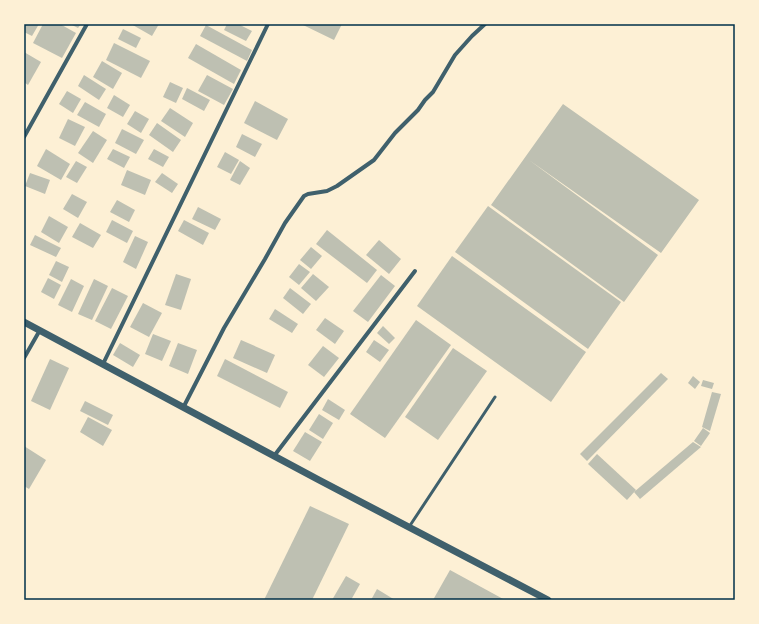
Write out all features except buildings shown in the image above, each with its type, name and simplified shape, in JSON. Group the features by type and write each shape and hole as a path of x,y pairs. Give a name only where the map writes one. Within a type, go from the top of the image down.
{"street":[{"path":"24,137 87,24"},
{"path":"104,364 268,24"},
{"path":"184,408 224,328 285,223 304,196 327,191 374,160 395,133 418,110 433,92 456,55 472,36 485,24"},
{"path":"274,456 415,271"},
{"path":"24,322 274,456 548,600"},
{"path":"24,358 40,330"}],"lane":[{"path":"409,527 495,396"}]}
